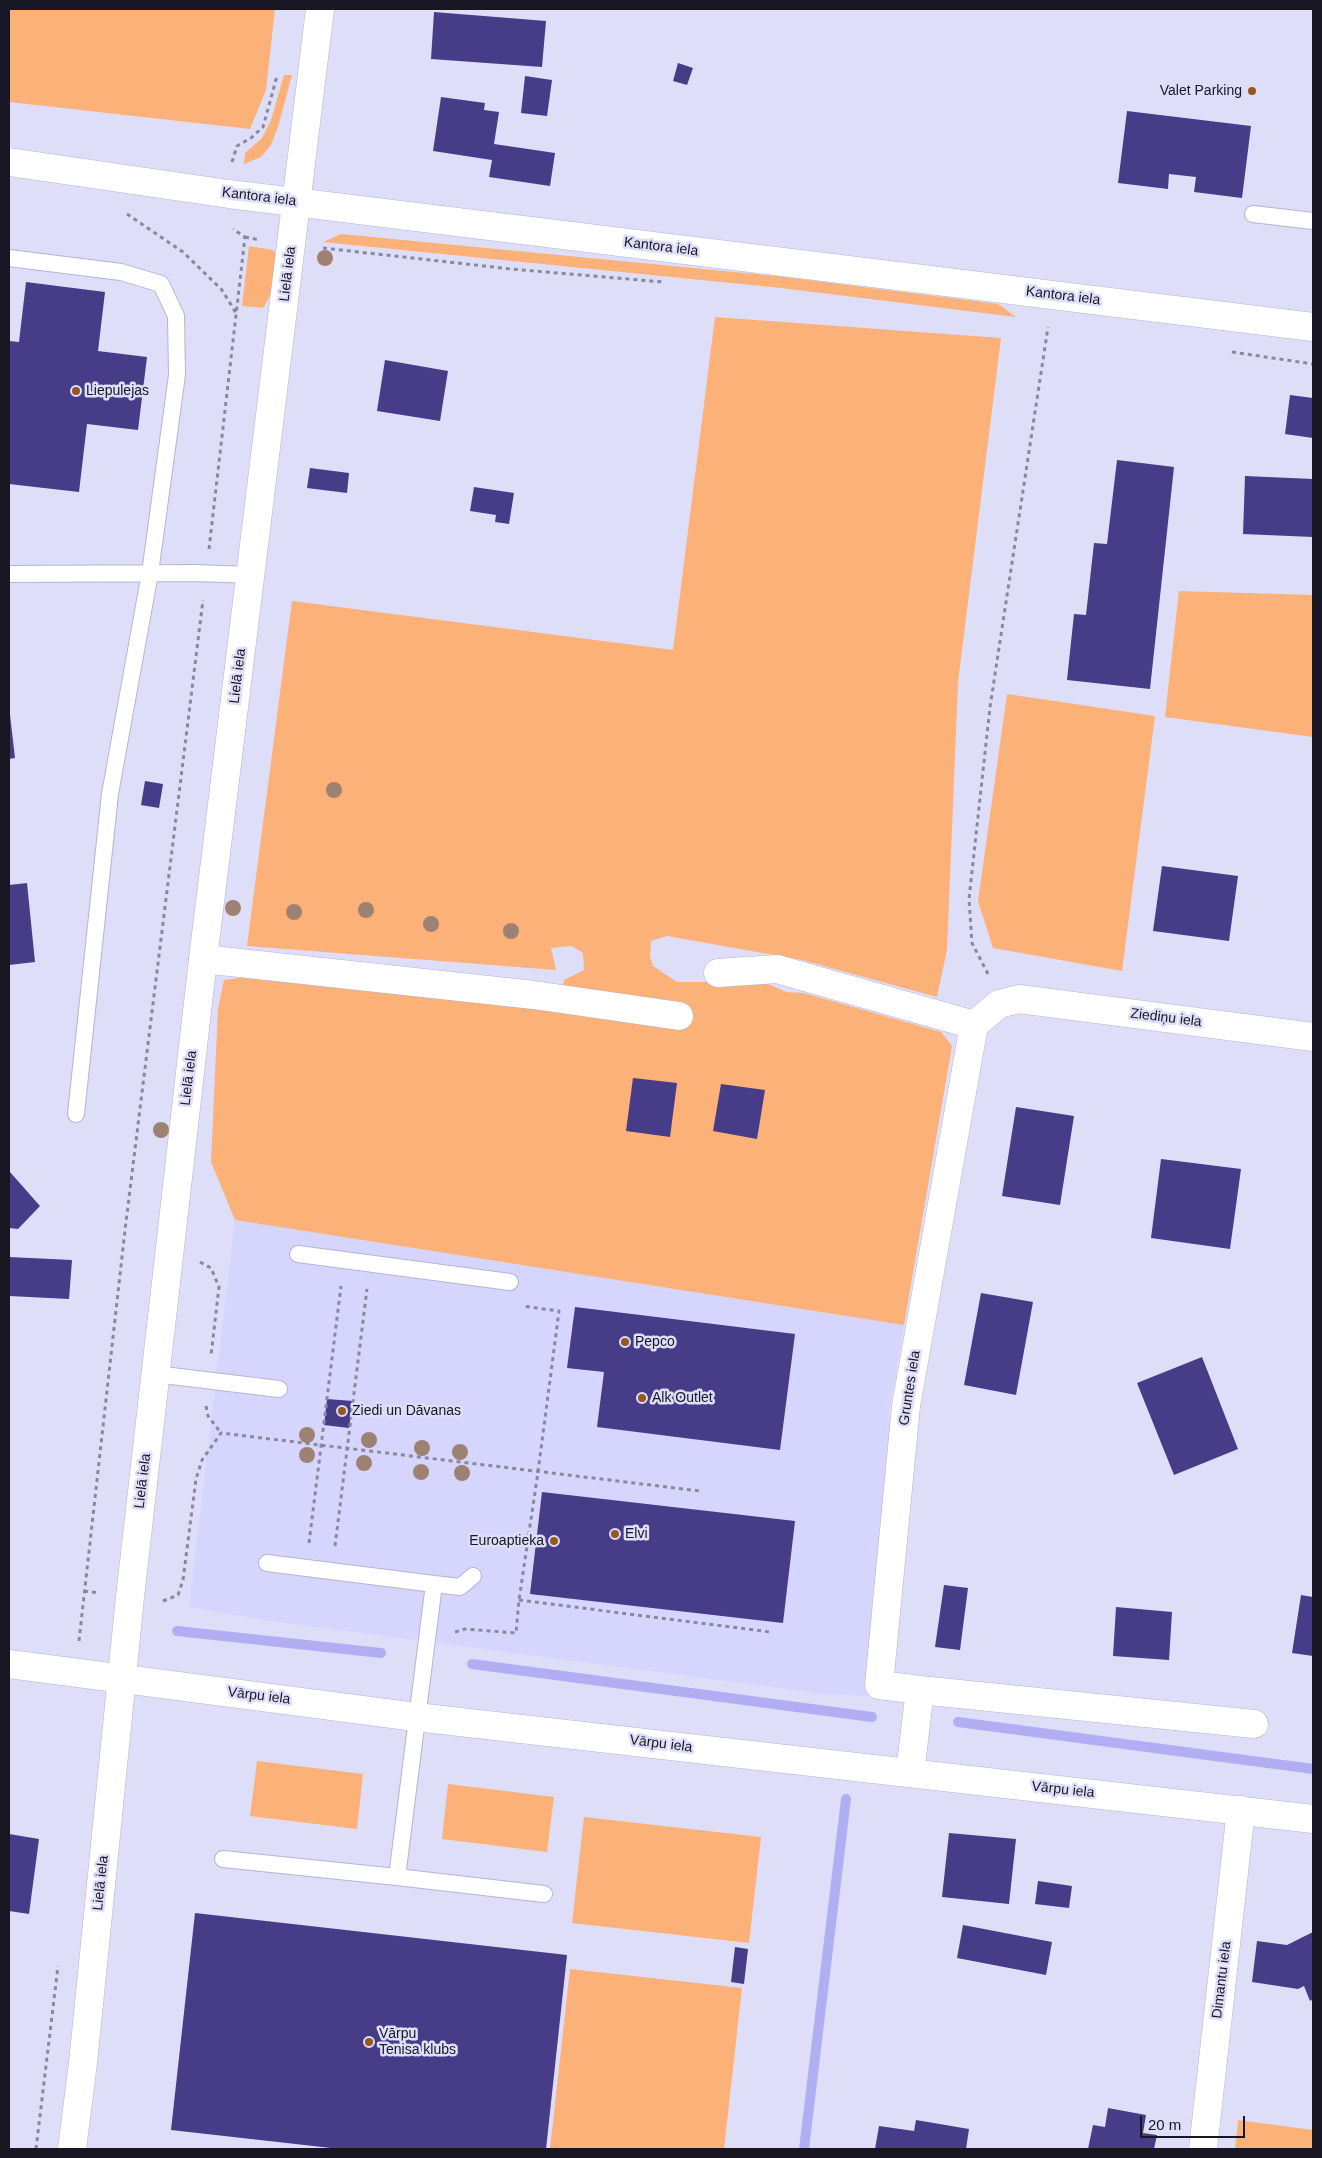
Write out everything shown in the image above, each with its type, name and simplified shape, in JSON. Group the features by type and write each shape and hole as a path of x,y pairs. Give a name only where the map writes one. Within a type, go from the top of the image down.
{"street":[{"name":"Lielā iela","path":"72,2149 83,2063 121,1678 203,959 320,9"},
{"name":"Kantora iela","path":"9,162 229,194 1313,328"},
{"path":"203,959 534,996 679,1016"},
{"path":"718,973 777,969 974,1025 1009,1002"},
{"name":"Ziediņu iela","path":"1009,1002 1313,1037"},
{"name":"Gruntes iela","path":"920,1690 880,1685 906,1406 974,1025"},
{"name":"Vārpu iela","path":"9,1664 416,1717 1313,1819"},
{"path":"910,1773 920,1690 1254,1724"},
{"name":"Dimantu iela","path":"1204,2149 1241,1810"}],"lane":[{"path":"1253,214 1313,221"},
{"path":"9,258 121,272 161,284 176,316 177,375 150,573 110,794 76,1114"},
{"path":"9,574 150,573 251,575"},
{"path":"298,1254 510,1282"},
{"path":"155,1374 279,1389"},
{"path":"267,1563 460,1587 473,1576"},
{"path":"397,1877 434,1584"},
{"path":"223,1859 544,1894"}],"path":[{"path":"278,75 263,126 251,138 237,146 233,160 226,226 245,237 292,245 511,269 667,282"},
{"path":"127,214 184,252 222,290 236,314"},
{"path":"76,1673 125,1230 206,574 245,237"},
{"path":"1009,1002 987,972 972,943 969,899 990,707 1048,325 1039,324"},
{"path":"1225,351 1313,364"},
{"path":"169,1253 201,1262 211,1268 217,1282 206,1406 208,1416 221,1433 700,1491"},
{"path":"306,1567 344,1260"},
{"path":"332,1571 370,1264"},
{"path":"452,1633 465,1628 516,1633 559,1311 516,1305"},
{"path":"84,1591 164,1601 178,1595 183,1580 196,1479 202,1460 221,1433"},
{"path":"519,1600 770,1632"},
{"path":"36,2149 58,1964"}],"shaded area":[{"path":"9,9 275,9 266,90 250,129 9,102"},
{"path":"284,75 292,75 278,127 271,145 261,157 244,164 245,153 262,138 271,120"},
{"path":"341,234 776,276 998,304 1016,317 781,288 323,242"},
{"path":"249,246 273,250 276,255 270,296 263,308 242,306"},
{"path":"715,317 1001,338 958,682 947,950 937,997 802,960 667,936 651,941 650,956 653,966 677,982 764,982 786,992 804,993 941,1032 952,1046 904,1325 235,1220 211,1162 218,1008 224,980 262,975 558,1002 564,980 584,970 583,953 572,946 551,948 556,970 247,946 292,601 673,650"},
{"path":"1179,591 1313,595 1313,737 1165,717"},
{"path":"1007,694 1155,716 1122,971 993,948 978,901"},
{"path":"235,1220 904,1325 888,1419 918,1424 895,1667 895,1688 867,1696 825,1694 263,1620 189,1607"},
{"path":"257,1761 363,1774 357,1829 250,1816"},
{"path":"448,1784 554,1797 547,1852 442,1839"},
{"path":"584,1817 761,1837 749,1943 572,1923"},
{"path":"570,1969 742,1988 724,2149 550,2149"},
{"path":"1238,2120 1313,2130 1313,2149 1235,2149"}],"building":[{"path":"434,12 546,21 542,67 431,59"},
{"path":"678,63 693,68 687,85 673,81"},
{"path":"525,76 552,80 547,116 521,113"},
{"path":"441,97 485,103 484,110 499,112 494,144 555,153 550,186 489,177 492,160 433,151"},
{"path":"1127,111 1251,126 1242,198 1194,192 1196,177 1169,174 1168,189 1118,183"},
{"name":"Liepulejas","path":"26,282 105,292 98,351 147,357 138,430 87,424 79,492 9,484 9,341 19,342"},
{"path":"385,360 448,371 440,421 377,411"},
{"path":"1290,395 1313,398 1313,438 1285,434"},
{"path":"1117,460 1174,467 1150,689 1067,680 1074,614 1086,615 1094,543 1107,544"},
{"path":"310,468 349,473 347,493 307,488"},
{"path":"1245,476 1313,479 1313,537 1243,534"},
{"path":"474,487 514,493 509,524 495,522 496,515 470,511"},
{"path":"9,706 15,758 9,759"},
{"path":"145,781 163,784 159,808 141,805"},
{"path":"1162,866 1238,876 1229,941 1153,931"},
{"path":"27,883 35,962 9,965 9,885"},
{"path":"633,1078 677,1083 670,1137 626,1131"},
{"path":"721,1084 765,1090 757,1139 713,1131"},
{"path":"1016,1107 1074,1116 1060,1205 1002,1196"},
{"path":"1161,1159 1241,1169 1230,1249 1151,1238"},
{"path":"10,1172 40,1206 18,1229 9,1228"},
{"path":"9,1257 72,1260 69,1299 9,1296"},
{"path":"981,1293 1033,1302 1016,1395 964,1385"},
{"path":"575,1307 795,1334 780,1450 597,1427 604,1372 567,1368"},
{"path":"1202,1357 1238,1449 1174,1475 1137,1383"},
{"path":"327,1399 353,1401 349,1428 324,1425"},
{"path":"542,1492 795,1521 783,1623 530,1594"},
{"path":"944,1585 968,1588 960,1650 935,1647"},
{"path":"1301,1595 1313,1597 1313,1656 1292,1653"},
{"path":"1116,1607 1172,1612 1169,1660 1113,1656"},
{"path":"949,1833 1016,1839 1009,1904 942,1897"},
{"path":"9,1834 39,1839 29,1914 9,1911"},
{"path":"1038,1881 1072,1886 1069,1908 1035,1904"},
{"name":"Vārpu Tenisa klubs","path":"195,1913 567,1955 546,2149 340,2149 171,2130"},
{"path":"963,1925 1052,1942 1046,1975 957,1958"},
{"path":"1313,1932 1313,1999 1310,2001 1304,1986 1298,1989 1252,1982 1257,1941 1287,1945"},
{"path":"735,1947 748,1949 744,1984 731,1982"},
{"path":"1108,2108 1146,2115 1143,2133 1157,2135 1154,2149 1088,2149 1093,2125 1105,2127"},
{"path":"916,2120 969,2129 966,2149 875,2149 879,2126 914,2131"}],"waterway":[{"path":"177,1631 381,1653"},
{"path":"472,1664 872,1717"},
{"path":"958,1722 1313,1769"},
{"path":"804,2149 846,1799"}],"place":[{"name":"Valet Parking","path":"1252,91"},
{"name":"Liepulejas","path":"76,391"},
{"name":"Pepco","path":"625,1342"},
{"name":"Alk Outlet","path":"642,1398"},
{"name":"Ziedi un Dāvanas","path":"342,1411"},
{"name":"Elvi","path":"615,1534"},
{"name":"Euroaptieka","path":"554,1541"},
{"name":"Vārpu Tenisa klubs","path":"369,2042"}]}
